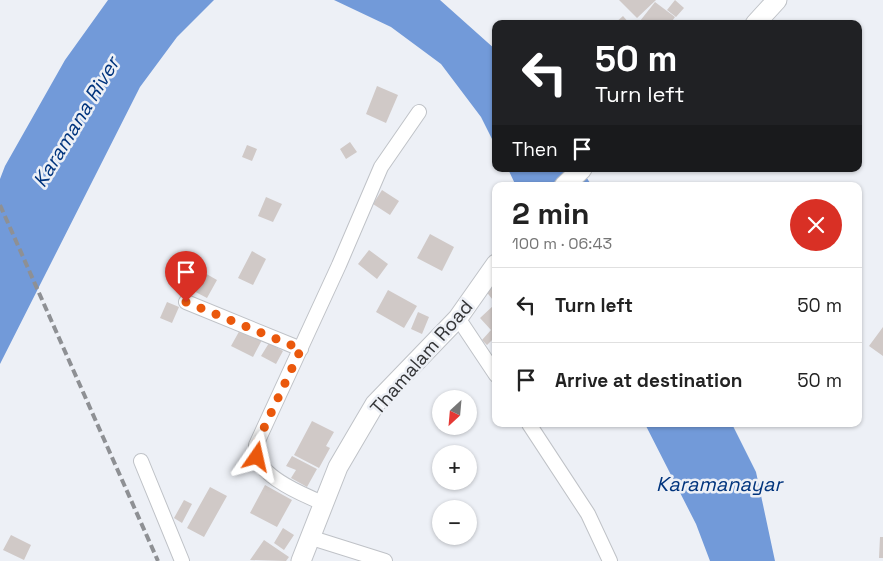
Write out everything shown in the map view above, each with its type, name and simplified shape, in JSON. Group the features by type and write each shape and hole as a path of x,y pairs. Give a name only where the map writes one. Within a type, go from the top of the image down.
{"street":[{"path":"760,20 777,0"},
{"path":"325,504 299,494 267,472 257,457 256,445 301,349 381,167 419,112"},
{"path":"568,182 579,172"},
{"name":"Thamalam Road","path":"301,561 312,538 338,467 375,404 458,318 492,270"},
{"path":"186,302 301,349"},
{"path":"458,318 492,369"},
{"path":"530,427 588,514 610,561"},
{"path":"141,462 182,561"},
{"path":"312,538 385,561"}],"water":[{"name":"Karamana River","path":"108,0 214,0 177,37 140,87 0,364 0,179 5,166 65,60"},
{"path":"334,0 440,0 492,46 492,139 481,117 441,64 391,27"},
{"path":"509,172 583,172 589,182 514,182"},
{"name":"Karamanayar","path":"647,427 734,427 756,472 775,561 710,561 696,524"}],"building":[{"path":"619,0 656,0 637,18"},
{"path":"675,0 684,8 676,17 667,10"},
{"path":"655,2 675,17 673,20 641,20"},
{"path":"623,16 626,20 618,20"},
{"path":"377,86 398,95 386,123 366,114"},
{"path":"350,142 357,152 346,159 340,149"},
{"path":"247,145 257,149 252,161 242,157"},
{"path":"382,190 399,201 390,215 373,204"},
{"path":"266,197 282,204 273,222 258,216"},
{"path":"430,234 454,247 442,271 417,258"},
{"path":"369,250 388,264 377,279 358,264"},
{"path":"252,251 266,259 253,285 238,278"},
{"path":"196,268 217,280 207,298 186,287"},
{"path":"492,284 492,299 485,290"},
{"path":"388,290 417,306 404,328 376,312"},
{"path":"167,302 179,307 172,323 160,318"},
{"path":"492,307 492,340 487,345 482,340 491,330 480,318"},
{"path":"418,312 429,317 422,334 411,329"},
{"path":"883,327 883,356 869,346"},
{"path":"241,328 262,340 253,357 231,346"},
{"path":"269,343 283,351 276,364 261,356"},
{"path":"312,421 334,432 326,446 330,448 319,468 294,455"},
{"path":"292,456 317,469 307,487 291,478 296,470 286,466"},
{"path":"265,485 292,500 277,527 250,513"},
{"path":"210,487 227,496 204,537 187,528"},
{"path":"184,500 192,504 182,523 174,518"},
{"path":"283,528 294,535 284,550 274,543"},
{"path":"11,535 31,545 24,560 3,550"},
{"path":"880,537 883,537 883,558 879,558"},
{"path":"264,540 289,557 286,561 250,560"}],"railway":[{"path":"0,205 158,561"}],"route":[{"path":"186,302 301,349 256,445 257,457"}]}
